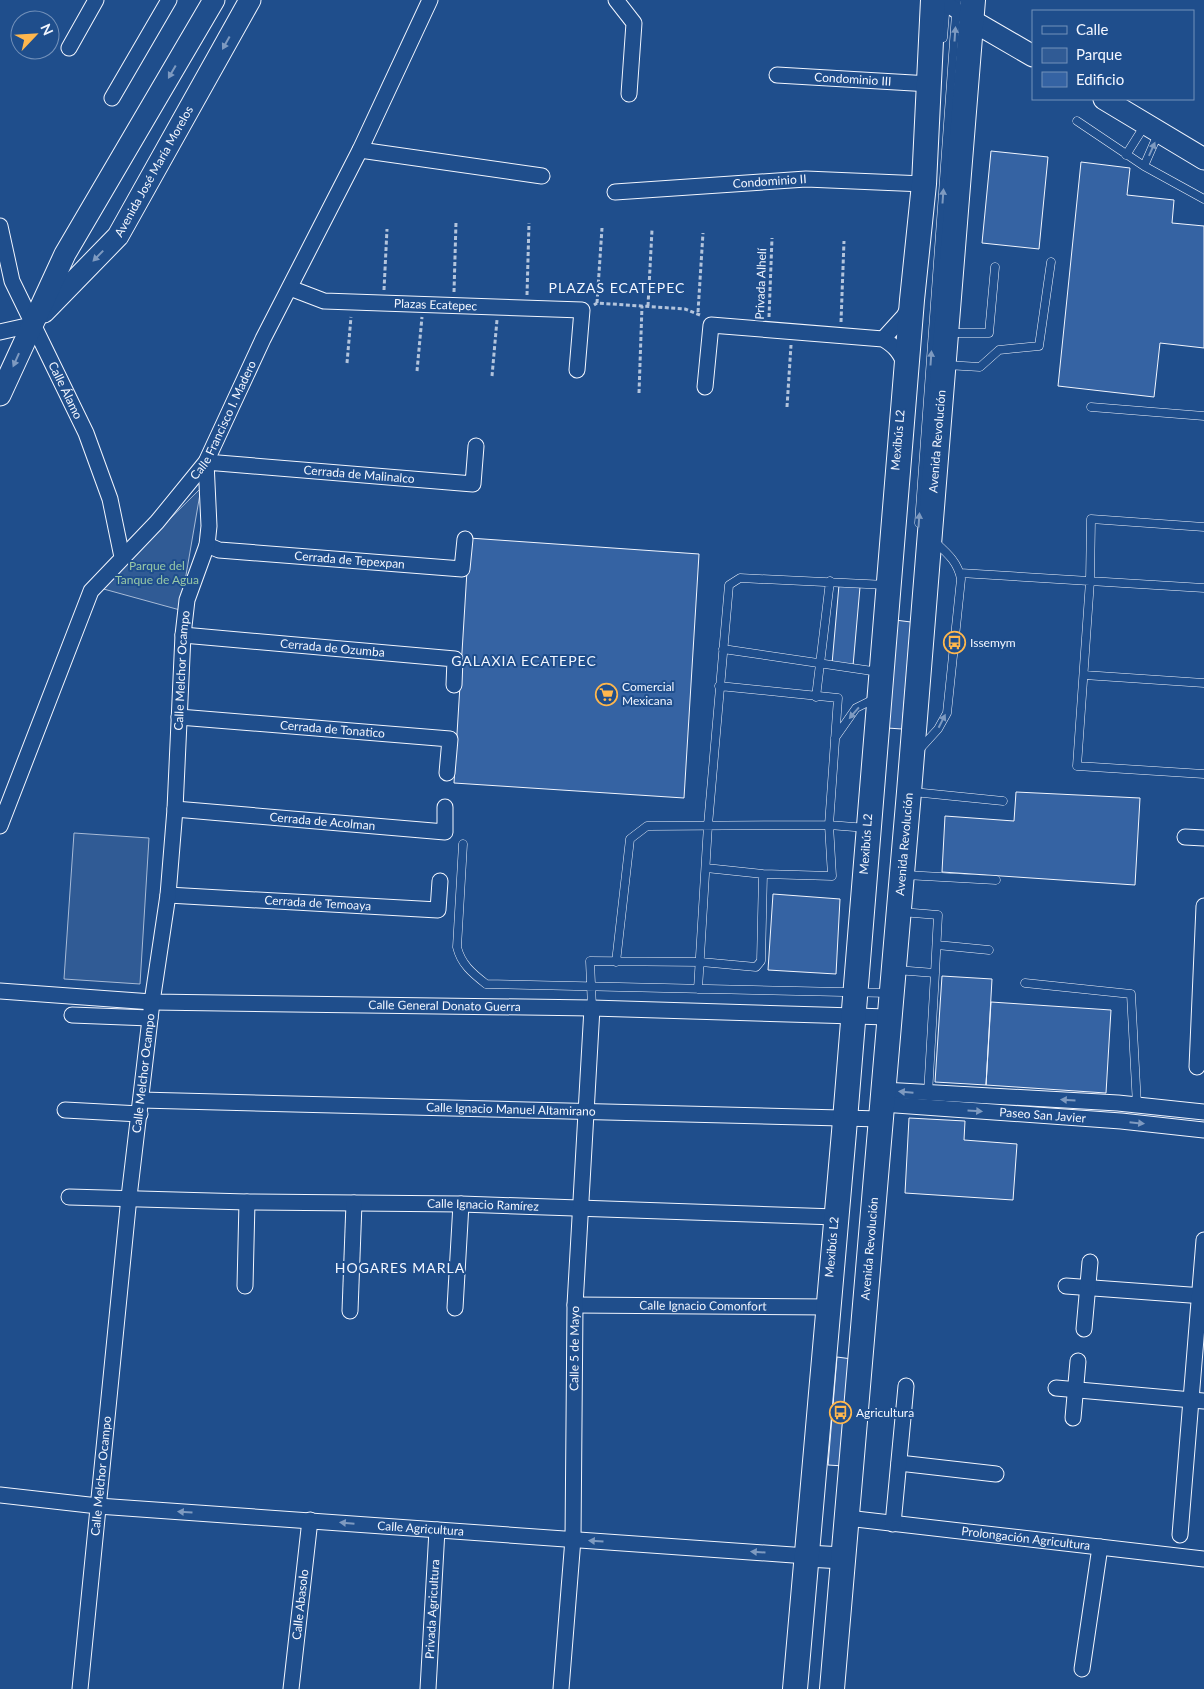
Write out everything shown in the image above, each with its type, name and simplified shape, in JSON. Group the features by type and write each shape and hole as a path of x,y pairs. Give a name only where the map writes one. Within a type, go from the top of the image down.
{"main road":[{"name":"Avenida José María Morelos","path":"0,395 31,324 65,254 214,0"},
{"name":"Avenida José María Morelos","path":"31,324 118,236 250,0"},
{"path":"953,4 1032,55"},
{"name":"Avenida Revolución","path":"795,1689 811,1556 836,1217 868,1108 862,1004 869,828 906,372 917,295 930,84 953,4"},
{"name":"Avenida Revolución","path":"832,1689 840,1558 846,1518 868,1108 898,911 912,758 924,533 948,333 953,4"},
{"path":"1106,100 1204,159"},
{"name":"Calle Agricultura","path":"811,1556 840,1558"}],"street":[{"path":"69,48 96,0"},
{"path":"112,98 168,0"},
{"name":"Calle Francisco I. Madero","path":"0,826 91,592 122,556 157,522 206,462 290,288 360,150 430,0"},
{"path":"616,0 634,23 629,94"},
{"name":"Condominio III","path":"777,75 930,84"},
{"path":"360,150 542,176"},
{"name":"Condominio II","path":"615,192 806,179 924,184"},
{"name":"Calle Álamo","path":"0,226 12,281 31,324 53,362 86,433 110,500 122,556"},
{"name":"Plazas Ecatepec","path":"290,288 324,301 582,310"},
{"path":"883,339 904,316 917,295"},
{"path":"577,370 582,310"},
{"path":"0,332 31,324"},
{"path":"706,387 710,325 883,339 895,347 902,356 906,372"},
{"name":"Cerrada de Malinalco","path":"206,462 473,484 476,446"},
{"name":"Calle Melchor Ocampo","path":"80,1689 129,1197 152,1002 168,895 175,809 183,635 187,600 207,546 209,526 206,462"},
{"name":"Cerrada de Tepexpan","path":"207,546 219,550 462,569 465,539"},
{"name":"Cerrada de Ozumba","path":"183,635 456,658 454,685"},
{"name":"Cerrada de Tonatico","path":"179,716 450,738 447,773"},
{"name":"Cerrada de Acolman","path":"175,809 444,832 445,807"},
{"path":"1185,838 1204,838"},
{"name":"Cerrada de Temoaya","path":"168,895 438,910 440,882"},
{"path":"1197,1067 1203,978 1204,906"},
{"name":"Calle General Donato Guerra","path":"0,991 152,1002 592,1008 862,1004 884,1001"},
{"name":"Calle 5 de Mayo","path":"561,1689 573,1539 575,1305 579,1208 588,1112 592,1008"},
{"path":"72,1015 150,1018"},
{"name":"Paseo San Javier","path":"868,1108 928,1094 1096,1101 1204,1112"},
{"path":"1096,1101 1096,1120"},
{"name":"Calle Ignacio Manuel Altamirano","path":"66,1110 140,1107 588,1112 868,1108"},
{"name":"Paseo San Javier","path":"868,1108 1096,1120 1204,1130"},
{"name":"Calle Ignacio Ramírez","path":"69,1197 129,1197 247,1202 461,1204 836,1217"},
{"path":"245,1286 247,1202"},
{"path":"350,1311 354,1203"},
{"path":"455,1308 461,1204"},
{"path":"1180,1535 1197,1401 1204,1240"},
{"path":"1084,1329 1090,1262"},
{"path":"1066,1286 1088,1286 1202,1296"},
{"name":"Calle Ignacio Comonfort","path":"575,1305 829,1307"},
{"path":"1073,1418 1078,1361"},
{"path":"893,1524 906,1386"},
{"path":"1056,1388 1076,1388 1197,1401"},
{"path":"899,1463 996,1474"},
{"name":"Calle Agricultura","path":"0,1495 98,1506 811,1556"},
{"name":"Prolongación Agricultura","path":"846,1518 1204,1559"},
{"name":"Calle Abasolo","path":"291,1689 310,1520"},
{"name":"Privada Agricultura","path":"428,1689 437,1530"},
{"path":"1082,1669 1100,1547"}],"lane":[{"path":"942,43 953,4"},
{"path":"912,758 938,729 947,713 961,579 952,558 924,533 953,4"},
{"path":"917,295 937,112"},
{"path":"1077,121 1126,155 1204,199"},
{"path":"1126,155 1152,128"},
{"path":"1144,166 1152,128"},
{"path":"945,365 980,367 998,350 1039,346 1051,262"},
{"path":"948,333 989,333 995,266"},
{"path":"1091,407 1204,416"},
{"path":"1204,527 1091,519 1090,581 1077,766 1204,774"},
{"path":"960,573 1204,588"},
{"path":"698,989 708,825 729,585 740,578 889,585"},
{"path":"816,697 830,581"},
{"path":"722,650 882,672"},
{"path":"1084,675 1204,683"},
{"path":"706,868 763,874 832,876 829,826 838,698 719,686"},
{"path":"835,738 856,708 880,696"},
{"path":"909,794 1003,801"},
{"path":"616,962 630,839 647,826 829,826 869,828"},
{"path":"463,844 457,946 460,959 471,973 486,984 698,989 862,1004 884,1001 935,973"},
{"path":"592,1008 590,960 616,962 701,962 756,966 761,962 763,874"},
{"path":"901,875 996,880"},
{"path":"898,911 938,915 928,1094"},
{"path":"937,945 989,950"},
{"path":"1024,983 1132,994 1137,1105"},
{"path":"825,1689 840,1558 868,1108"},
{"path":"804,1689 811,1556 830,1390"}],"path":[{"path":"454,306 456,222"},
{"path":"526,308 529,223"},
{"path":"597,303 602,228"},
{"path":"384,303 387,229"},
{"path":"648,306 652,230"},
{"path":"698,312 703,233"},
{"name":"Privada Alhelí","path":"769,330 772,238"},
{"path":"840,335 844,241"},
{"path":"347,363 353,302"},
{"path":"582,310 597,303 685,309 698,312 710,325"},
{"path":"416,371 424,304"},
{"path":"639,392 642,306"},
{"path":"492,376 498,307"},
{"path":"787,407 792,332"}],"green space":[{"name":"Parque del Tanque de Agua","path":"201,488 180,610 100,588"},
{"path":"74,833 149,838 140,984 64,979"}],"building":[{"path":"991,151 1048,157 1039,249 982,243"},
{"path":"1081,162 1130,168 1127,195 1174,200 1172,223 1204,226 1204,348 1160,343 1154,397 1058,386"},
{"path":"469,538 699,554 684,798 454,783"},
{"path":"839,585 860,587 853,666 832,664"},
{"path":"895,620 911,622 902,729 887,728"},
{"path":"1016,792 1140,798 1135,885 942,872 945,816 1014,821"},
{"path":"773,894 840,899 836,974 768,970"},
{"path":"942,976 992,979 986,1085 935,1082"},
{"path":"991,1002 1111,1010 1106,1093 986,1085"},
{"path":"909,1118 965,1121 964,1140 1017,1144 1013,1200 905,1193"},
{"path":"837,1357 852,1359 844,1466 828,1465"}],"place":[{"name":"Issemym","path":"954,643"},
{"name":"Comercial Mexicana","path":"606,694"},
{"name":"Agricultura","path":"840,1413"}],"district":[{"name":"PLAZAS ECATEPEC","path":"617,288"},
{"name":"GALAXIA ECATEPEC","path":"524,661"},
{"name":"HOGARES MARLA","path":"400,1268"}]}
